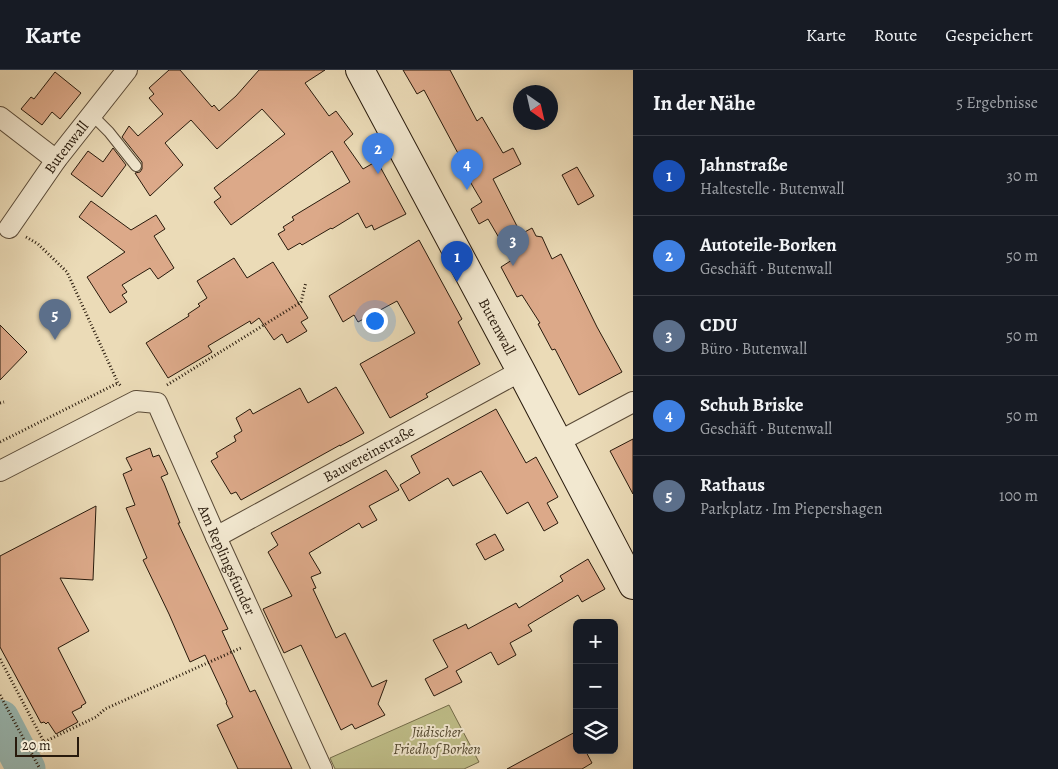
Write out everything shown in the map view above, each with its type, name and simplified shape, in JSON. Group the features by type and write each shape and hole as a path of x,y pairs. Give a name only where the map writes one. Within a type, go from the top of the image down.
{"main road":[{"name":"Butenwall","path":"360,70 633,585"}],"street":[{"name":"Butenwall","path":"9,228 56,160 127,70"},
{"path":"0,116 56,160"},
{"name":"Bauvereinstraße","path":"216,537 521,371"},
{"path":"0,472 136,401 157,403"},
{"path":"558,442 633,402"},
{"name":"Am Replingsfunder","path":"157,403 322,769"}],"lane":[{"path":"92,115 109,132 136,166"}],"path":[{"path":"9,228 38,244 67,272 118,383 136,401"},
{"path":"157,403 165,386 301,302 306,282"},
{"path":"0,440 118,383"},
{"path":"0,659 44,742 96,717 106,709 262,639"},
{"path":"0,695 40,769"}],"green space":[{"name":"Jüdischer Friedhof Borken","path":"449,705 479,762 464,769 335,769 330,758"}],"building":[{"path":"169,70 180,70 212,107 214,105 219,111 236,96 259,70 325,70 305,83 329,116 336,111 353,134 344,142 363,169 377,161 406,214 374,230 372,225 366,228 358,213 302,245 300,243 288,250 278,234 285,230 283,227 294,220 292,217 350,182 332,151 231,225 214,202 221,197 214,188 285,134 262,109 217,149 191,120 165,143 183,165 150,196 135,173 140,172 142,169 142,162 122,137 129,126 138,136 163,114 149,98 154,94 149,88"},
{"path":"403,70 450,70 477,121 482,117 503,153 513,148 521,164 493,179 521,234 532,228 536,236 542,237 552,259 561,254 597,327 622,372 579,395 555,349 552,350 538,324 540,323 522,295 517,297 501,267 512,260 488,219 479,224 471,209 482,202 465,173 468,172 424,90 417,94"},
{"path":"55,72 81,93 60,119 52,112 42,125 21,109 31,97 34,99"},
{"path":"113,148 126,165 102,197 71,174 88,151 103,162"},
{"path":"577,167 594,196 578,205 562,175"},
{"path":"91,201 131,230 156,215 165,229 154,236 174,268 158,279 150,268 122,285 127,292 122,295 127,302 110,313 87,277 125,252 79,217"},
{"path":"419,240 462,319 458,322 480,364 426,394 428,397 390,418 360,364 415,333 397,301 358,322 354,315 343,322 329,296"},
{"path":"234,258 247,278 273,262 308,318 301,322 307,331 287,343 282,334 274,340 259,318 251,324 250,321 208,346 212,352 168,378 146,343 189,316 188,314 200,306 198,304 207,298 197,281"},
{"path":"0,325 27,352 0,380"},
{"path":"336,387 364,433 241,500 236,492 231,494 211,461 218,457 216,453 236,441 234,436 242,431 236,418 250,409 253,414 300,388 308,403"},
{"path":"496,409 526,463 536,457 558,497 547,503 558,523 544,531 528,502 507,514 481,471 453,486 448,478 409,501 400,485 420,473 411,456"},
{"path":"633,439 633,494 610,451"},
{"path":"150,448 153,457 159,455 168,474 161,477 180,523 178,523 228,629 222,631 250,692 255,690 292,769 238,769 217,725 233,717 227,702 205,655 190,662 143,560 147,558 126,508 135,505 123,474 132,470 126,458"},
{"path":"386,470 399,490 369,506 377,520 362,528 359,523 309,553 321,573 311,577 316,588 313,589 336,638 345,633 372,687 387,680 378,704 385,715 355,729 352,724 341,730 301,645 284,653 263,609 292,596 268,552 278,545 271,533"},
{"path":"96,506 93,580 60,578 89,631 58,648 86,703 72,712 78,722 56,734 48,722 46,724 44,722 41,723 0,647 0,556"},
{"path":"495,534 504,550 485,560 476,544"},
{"path":"588,559 605,589 582,602 578,595 528,625 532,631 510,643 516,655 498,665 491,652 456,671 462,682 434,696 425,679 448,667 433,640 466,624 468,629 516,603 519,608 563,581 560,576"},
{"path":"573,733 573,754 587,754 592,763 582,769 507,769"}],"waterway":[{"path":"0,719 26,769"}],"place":[{"name":"Autoteile-Borken","path":"378,174"},
{"name":"Schuh Briske","path":"467,190"},
{"name":"CDU","path":"513,266"},
{"name":"Jahnstraße","path":"457,282"},
{"name":"Rathaus","path":"55,340"}]}
